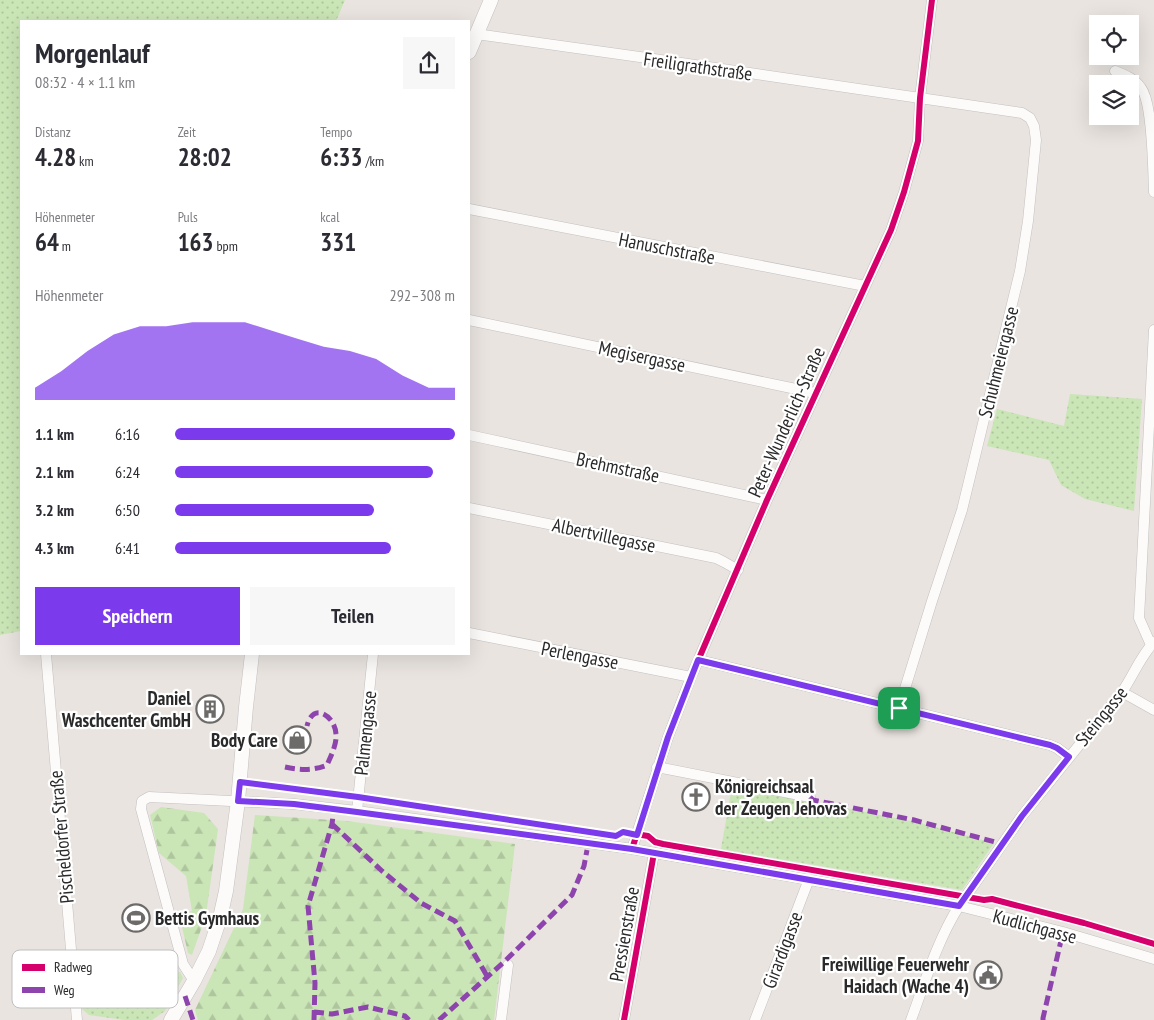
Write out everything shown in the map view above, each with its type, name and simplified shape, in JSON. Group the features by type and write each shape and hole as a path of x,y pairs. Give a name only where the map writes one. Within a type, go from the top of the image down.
{"main road":[{"path":"470,49 491,0"},
{"path":"172,1020 209,951 220,918 226,891 238,801 252,655"}],"street":[{"name":"Peter-Wunderlich-Straße","path":"632,849 657,767 698,660 767,500 891,230 918,141 920,98 932,0"},
{"name":"Freiligrathstraße","path":"476,34 920,98"},
{"path":"1115,71 1127,75 1142,88 1149,109 1154,192"},
{"name":"Schuhmeiergasse","path":"899,708 962,510 1004,338 1020,271 1028,221 1036,140 1034,126 1030,118 1022,113 920,98"},
{"name":"Hanuschstraße","path":"470,209 865,286"},
{"name":"Megisergasse","path":"470,320 816,393"},
{"path":"1153,644 1139,618 1154,330"},
{"name":"Brehmstraße","path":"470,434 767,500"},
{"name":"Albertvillegasse","path":"470,508 716,558 738,570"},
{"name":"Perlengasse","path":"470,633 691,677"},
{"name":"Steingasse","path":"910,1020 951,919 959,906 1022,816 1122,692 1153,644"},
{"name":"Pischeldorfer Straße","path":"46,655 71,950"},
{"name":"Palmengasse","path":"357,812 373,655"},
{"path":"698,660 1050,745 1069,757"},
{"path":"1122,692 1154,710"},
{"path":"657,767 810,796"},
{"name":"Kudlichgasse","path":"194,981 183,964 141,809 142,801 149,797 294,804 632,849 959,906 1063,932 1154,960"},
{"name":"Pressienstraße","path":"624,1020 654,853"},
{"name":"Girardigasse","path":"755,1020 809,879"},
{"path":"501,1020 508,965"}],"green space":[{"path":"0,0 345,0 336,20 20,20 20,631 0,635"},
{"path":"1070,394 1142,399 1134,511 1085,499 1061,485 1049,460 987,446 997,409 1064,426"},
{"path":"732,786 916,822 994,843 962,890 721,849"},
{"path":"161,807 204,813 218,829 206,915 192,955 188,953 179,914 192,911 186,876 159,853 150,815"},
{"path":"255,815 347,821 515,844 494,1020 198,1020 195,1010 243,909"},
{"path":"178,972 180,972 183,978 178,987"},
{"path":"167,1008 152,1020 125,1020 89,1015 82,1009"}],"marked path":[{"path":"285,767 306,769 327,765 336,742 335,727 328,717 319,713 314,714 310,718 307,726"},
{"path":"810,797 813,800 914,820 1002,845"},
{"path":"314,1020 315,983 308,906 333,816"},
{"path":"332,824 382,871 421,903 455,921 487,976"},
{"path":"439,1020 504,962 572,895 584,866 587,850"},
{"path":"1043,1020 1063,932"},
{"path":"185,996 193,1020"},
{"path":"314,1012 332,1014 368,1007 405,1016 409,1020"}],"cycle path":[{"path":"624,1020 654,853 632,849 668,737 691,677 767,500 891,230 918,141 920,98 932,0"},
{"path":"240,782 359,797 616,836 623,832 648,836 655,842 663,844 984,900 992,899 1154,944"}],"place":[{"name":"Daniel Waschcenter GmbH","path":"210,709"},
{"name":"Body Care","path":"297,740"},
{"name":"Königreichsaal der Zeugen Jehovas","path":"696,797"},
{"name":"Bettis Gymhaus","path":"136,918"},
{"name":"Freiwillige Feuerwehr Haidach (Wache 4)","path":"988,975"}],"route":[{"path":"698,660 899,708 1050,745 1069,757 1022,816 959,906 632,849 294,804 238,801 240,782 358,797 616,836 623,832 637,835 657,767 698,660"}]}
